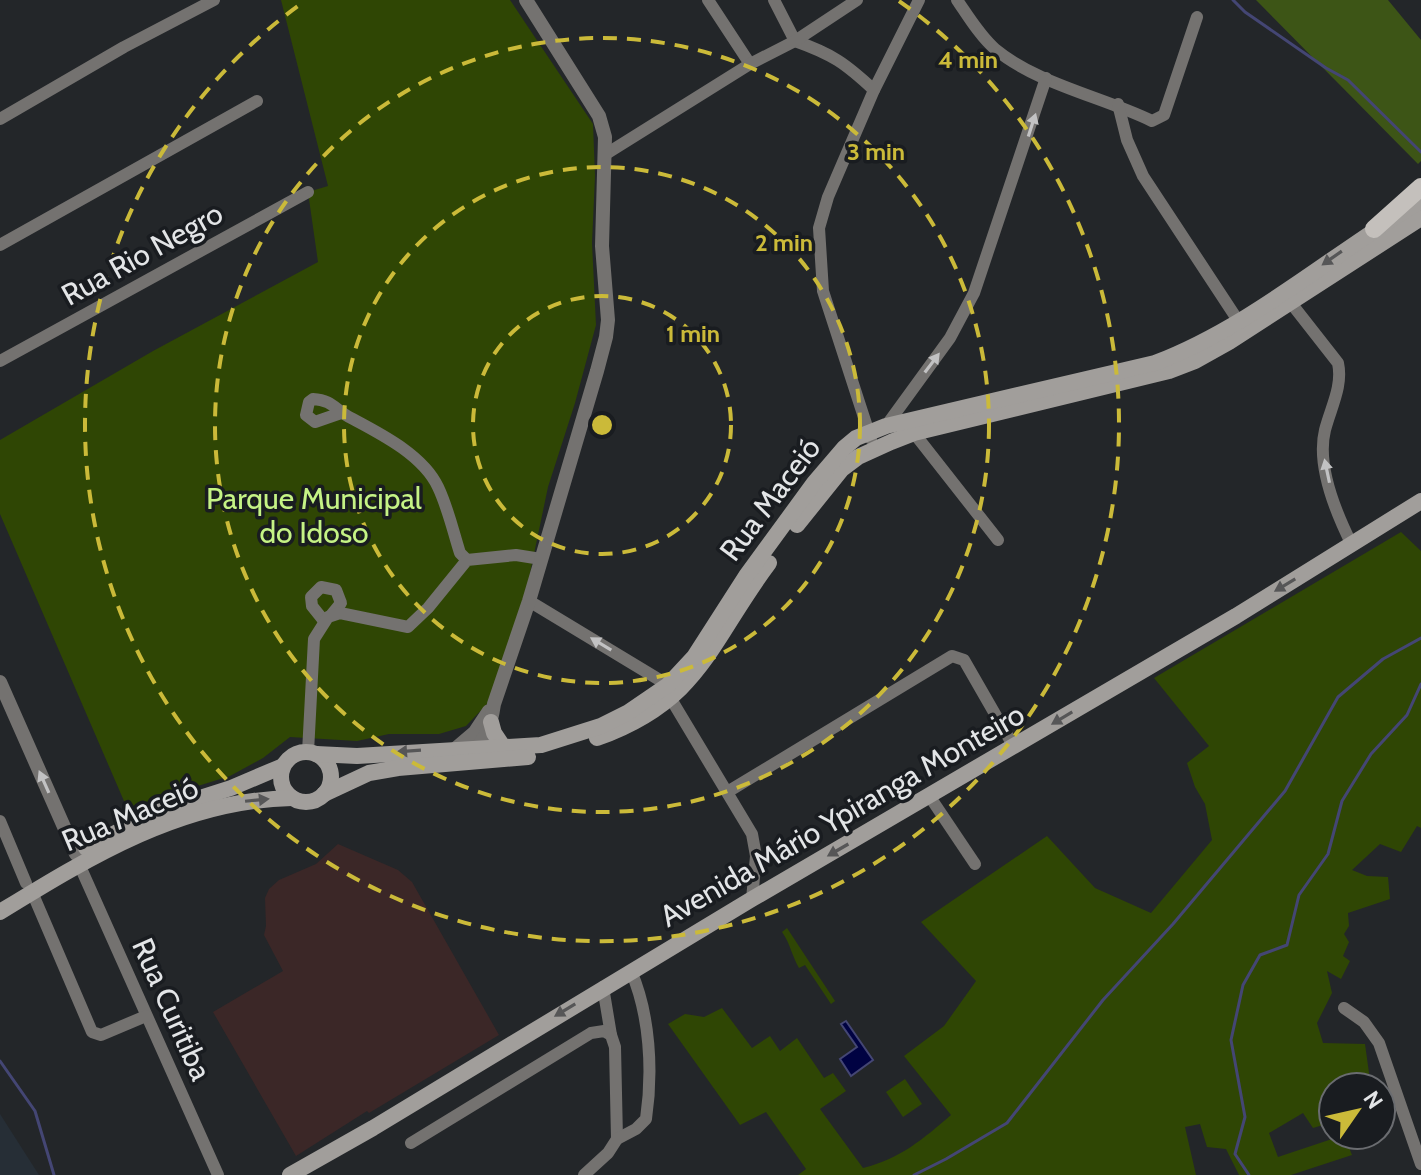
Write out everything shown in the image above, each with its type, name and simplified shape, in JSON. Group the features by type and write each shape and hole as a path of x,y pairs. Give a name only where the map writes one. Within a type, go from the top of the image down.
{"main road":[{"path":"1374,229 1421,187"},
{"name":"Rua Maceió","path":"324,794 369,773 458,756 476,749 541,745 601,726 653,697 669,692 746,576 814,483 844,448 869,431 1155,363 1210,339 1239,322 1374,229 1421,201"},
{"name":"Rua Maceió","path":"312,753 357,756 541,756 633,724 669,692 696,674 762,572 830,481 850,463 872,450 914,433 1169,371 1214,351 1421,218"},
{"name":"Avenida Mário Ypiranga Monteiro","path":"290,1175 385,1121 603,987 1014,747 1421,501"},
{"path":"491,722 504,748"},
{"path":"312,753 322,758 330,772 328,788 312,801 292,798 281,784 283,766 293,755 312,753"},
{"name":"Rua Maceió","path":"0,912 29,888 77,859 142,826 283,766"},
{"name":"Rua Maceió","path":"164,817 254,799 292,798"},
{"name":"Rua Maceió","path":"0,900 29,888"}],"street":[{"path":"0,119 124,47 214,0"},
{"path":"476,749 486,737 491,722 606,337 607,297 602,246 605,137 599,116 526,0"},
{"path":"708,0 750,64"},
{"path":"774,0 795,41 821,49 851,68 874,90"},
{"path":"606,154 750,64 795,41 839,6 857,0"},
{"path":"872,450 869,431 823,291 819,228 828,197 874,90 919,0"},
{"path":"957,0 994,48 1046,78 1118,104 1152,121 1164,115 1197,17"},
{"path":"886,426 950,338 974,293 1046,78"},
{"path":"0,245 257,101"},
{"path":"1118,104 1127,140 1143,176 1239,322"},
{"name":"Rua Rio Negro","path":"0,361 308,192"},
{"path":"1291,303 1338,363 1340,374 1324,433 1323,451 1342,524 1352,545"},
{"path":"341,413 365,425 422,464 438,486 460,553 467,560"},
{"path":"914,433 998,540"},
{"path":"312,753 314,639 328,618 340,613 408,627 428,608 467,560 516,555 541,559"},
{"path":"529,601 669,692 752,834 756,856 752,899"},
{"path":"729,791 946,659 956,656 964,660 1014,747"},
{"name":"Rua Curitiba","path":"0,682 218,1175"},
{"path":"458,756 494,704"},
{"path":"930,797 975,864"},
{"path":"0,821 92,1032 98,1036 146,1016"},
{"path":"584,1175 608,1153 617,1139 639,1127 646,1119 648,1049 640,991 631,971"},
{"path":"603,987 617,1062 614,1109 617,1139"},
{"path":"1344,1008 1364,1022 1379,1043 1421,1164"},
{"path":"411,1143 591,1033 604,1031 611,1035"}],"shaded area":[{"path":"338,844 398,870 412,882 499,1035 296,1156 213,1012 283,971 264,935 265,898 279,880 316,864"},
{"path":"846,1021 873,1060 851,1076 840,1059 857,1047 841,1024"},
{"path":"0,1114 39,1175 0,1175"}],"green space":[{"name":"Parque Municipal do Idoso","path":"281,0 510,0 593,124 595,176 592,243 596,325 548,487 521,616 488,703 466,726 439,734 389,734 357,741 290,737 263,758 230,776 127,808 0,514 0,440 153,351 318,262 308,192 328,186"},
{"path":"1256,0 1388,0 1421,40 1421,161 1418,164"},
{"path":"1401,532 1421,551 1421,828 1417,826 1401,852 1380,844 1352,870 1367,876 1388,877 1390,899 1348,913 1349,926 1344,934 1349,942 1343,956 1350,961 1341,979 1327,971 1332,993 1317,1023 1323,1043 1365,1044 1369,1071 1317,1071 1317,1127 1313,1128 1303,1113 1269,1133 1278,1157 1317,1144 1317,1151 1350,1151 1352,1155 1291,1175 1239,1175 1226,1149 1207,1147 1200,1124 1185,1127 1196,1175 798,1175 806,1169 766,1112 740,1125 668,1024 685,1014 704,1017 722,1008 752,1048 770,1036 780,1051 797,1038 824,1078 833,1073 846,1091 820,1109 863,1168 900,1154 921,1140 951,1115 904,1056 944,1026 976,981 921,922 1047,836 1095,888 1151,913 1212,840 1205,804 1187,763 1209,746 1154,678"},
{"path":"787,928 835,1001 831,1004 805,965 799,968 782,932"},
{"path":"905,1079 922,1104 903,1117 886,1092"}],"waterway":[{"path":"1233,0 1245,12 1348,80 1421,152"},
{"path":"914,1175 1007,1123 1103,1000 1173,924 1285,791 1338,697 1383,659 1421,638"},
{"path":"1249,1175 1235,1154 1245,1117 1231,1040 1243,985 1260,955 1287,945 1299,895 1328,854 1342,801 1371,754 1407,715 1421,684"},
{"path":"0,1061 35,1111 54,1175"}]}
